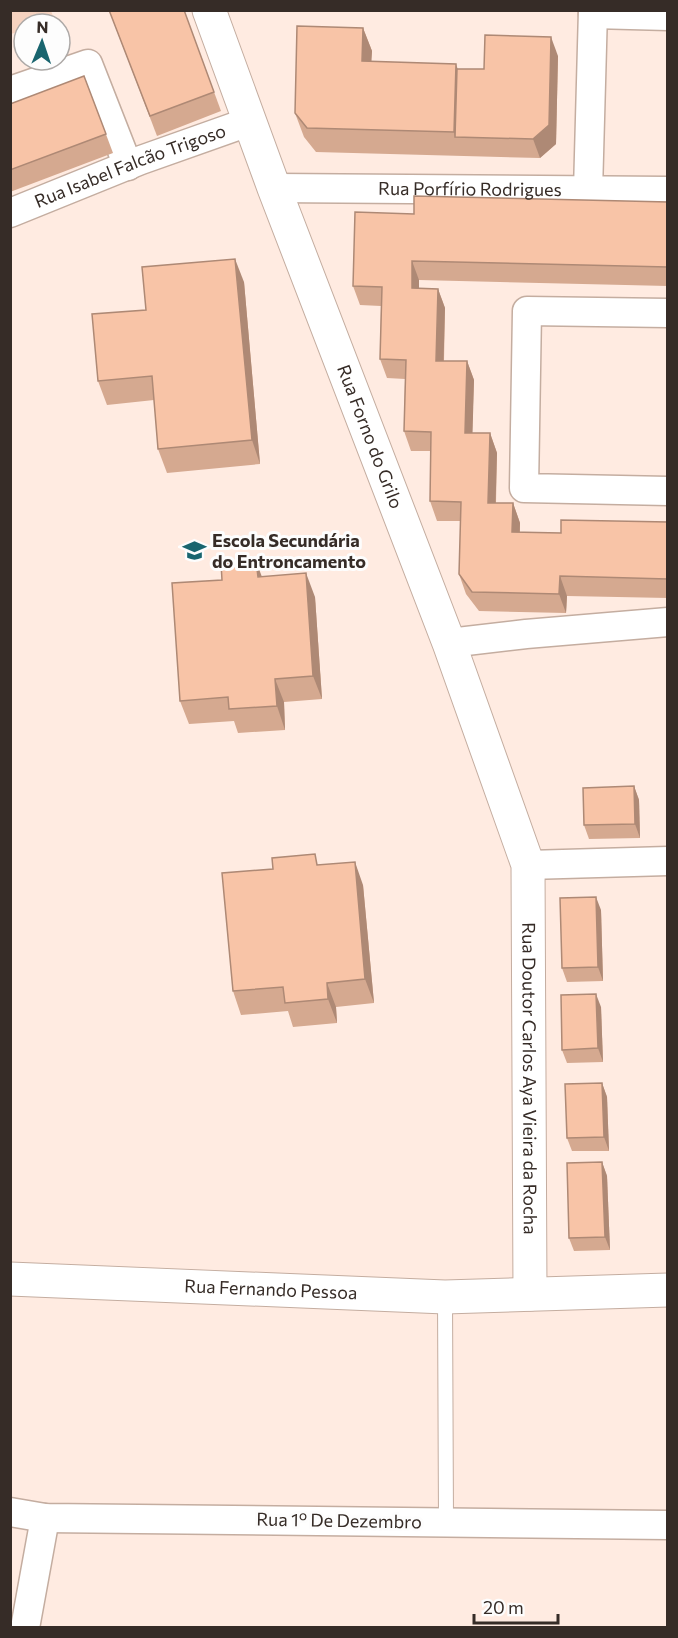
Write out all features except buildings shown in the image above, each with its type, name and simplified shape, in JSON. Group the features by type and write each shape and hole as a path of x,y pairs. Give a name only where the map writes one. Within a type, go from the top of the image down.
{"street":[{"name":"Rua Forno do Grilo","path":"209,10 274,188 448,643 528,865"},
{"path":"588,192 593,12 668,16"},
{"path":"10,91 88,63 128,166"},
{"name":"Rua Isabel Falcão Trigoso","path":"10,213 128,166 251,121"},
{"name":"Rua Porfírio Rodrigues","path":"274,188 668,191"},
{"path":"668,314 527,311 524,488 668,491"},
{"path":"448,643 668,622"},
{"path":"528,865 668,861"},
{"name":"Rua Doutor Carlos Aya Vieira da Rocha","path":"528,865 530,1294"},
{"name":"Rua Fernando Pessoa","path":"10,1279 445,1297 668,1290"},
{"name":"Rua 1º De Dezembro","path":"10,1512 45,1518 668,1525"},
{"path":"25,1628 45,1518"}],"lane":[{"path":"445,1297 446,1522"}],"shaded area":[{"path":"11,10 51,11 12,12 11,34"}],"place":[{"name":"Escola Secundária do Entroncamento","path":"194,551"}]}
